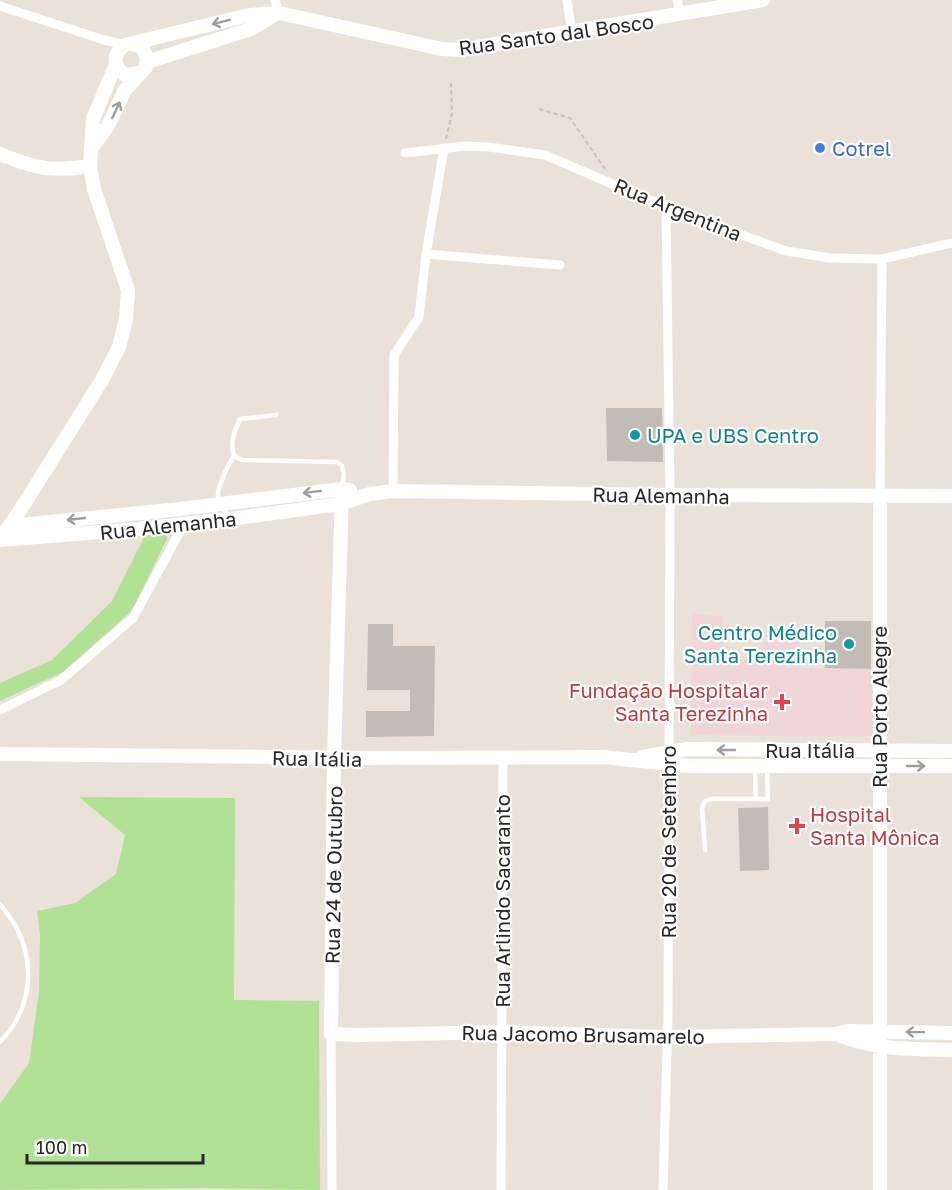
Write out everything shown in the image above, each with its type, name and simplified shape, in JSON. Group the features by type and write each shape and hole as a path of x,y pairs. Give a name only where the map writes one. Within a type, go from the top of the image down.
{"main road":[{"name":"Rua Santo dal Bosco","path":"128,44 249,15 277,6 442,49 459,50 763,0"},
{"path":"116,61 118,68 125,75 251,29 277,6"},
{"path":"4,535 102,380 119,347 126,319 128,290 94,189 90,166 93,119 120,48 128,44 143,49 143,68 125,90 108,126 92,147"},
{"path":"0,154 49,170 90,166"},
{"name":"Rua Alemanha","path":"4,535 220,503 342,489 370,494"},
{"name":"Rua 24 de Outubro","path":"331,1034 334,758 342,489"},
{"name":"Rua Alemanha","path":"4,535 230,519 340,504 370,494 393,491 952,496"},
{"name":"Rua Porto Alegre","path":"880,496 880,1190"},
{"name":"Rua Itália","path":"669,758 687,749 952,751"},
{"name":"Rua Itália","path":"0,754 334,758 503,756 669,758 761,765 952,766"},
{"name":"Rua Jacomo Brusamarelo","path":"331,1034 501,1032 668,1037 836,1034 848,1040 879,1038"},
{"path":"879,1038 952,1033"},
{"path":"879,1038 905,1048 952,1050"}],"street":[{"path":"567,0 572,33"},
{"path":"677,0 681,15"},
{"path":"0,6 104,40 128,44"},
{"path":"104,40 116,61"},
{"name":"Rua Argentina","path":"405,153 444,148 489,147 545,155 615,183 666,207 786,251 830,258 882,260 952,243"},
{"path":"393,491 394,355 418,317 444,148"},
{"name":"Rua 20 de Setembro","path":"663,1190 668,1037 670,495 666,207"},
{"path":"426,254 560,265"},
{"name":"Rua Porto Alegre","path":"880,496 882,260"},
{"path":"0,710 61,680 134,618 184,524"},
{"name":"Rua Arlindo Sacaranto","path":"501,1190 503,756"},
{"name":"Rua 24 de Outubro","path":"331,1034 332,1190"}],"lane":[{"path":"276,415 240,419 231,446 234,456 242,460 337,462 342,465 344,474 342,489"},
{"path":"230,519 220,503 218,493 229,462 234,456"},
{"path":"756,798 761,765"},
{"path":"705,850 702,807 705,801 768,799 761,765"},
{"path":"0,904 16,927 28,960 25,1004 12,1030 0,1042"}],"path":[{"path":"444,148 452,114 451,83"},
{"path":"539,109 570,118 615,183"}],"shaded area":[{"name":"Fundação Hospitalar Santa Terezinha","path":"692,614 723,616 723,659 761,659 763,642 800,642 799,668 872,669 872,736 691,735"}],"green space":[{"path":"146,534 166,535 167,539 133,608 127,615 63,672 0,701 0,683 52,660 112,601"},
{"path":"79,797 235,798 234,1000 319,1001 320,1190 202,1188 0,1190 0,1104 29,1063 39,992 40,935 37,911 75,903 116,874 125,835"}],"building":[{"name":"UPA e UBS Centro","path":"606,408 662,408 663,462 607,461"},
{"name":"Centro Médico Santa Terezinha","path":"825,621 871,621 871,669 825,668"},
{"path":"368,624 393,624 393,646 435,646 434,736 366,737 366,711 410,711 410,690 367,690"},
{"path":"768,807 769,870 740,871 738,808"}],"place":[{"name":"Cotrel","path":"820,148"},
{"name":"UPA e UBS Centro","path":"635,435"},
{"name":"Centro Médico Santa Terezinha","path":"849,644"},
{"name":"Fundação Hospitalar Santa Terezinha","path":"782,702"},
{"name":"Hospital Santa Mônica","path":"797,826"}]}
